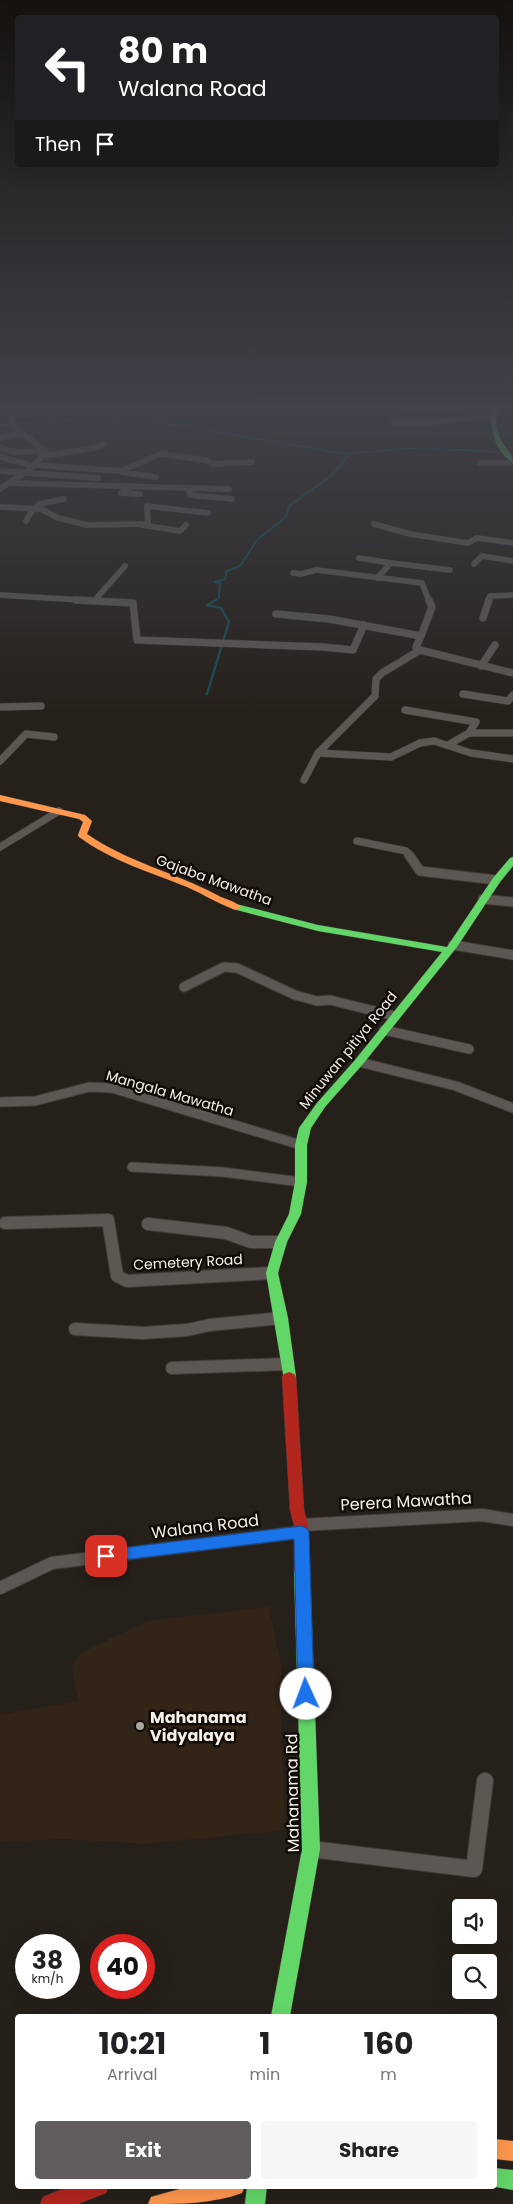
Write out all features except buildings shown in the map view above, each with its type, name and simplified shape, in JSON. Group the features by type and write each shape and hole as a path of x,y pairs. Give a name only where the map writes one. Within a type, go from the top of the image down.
{"main road":[{"name":"Gajaba Mawatha","path":"0,798 82,817 88,821 82,835 90,842 134,867 187,884 239,908 326,931 451,948"},
{"name":"Minuwan pitiya Road","path":"301,1531 297,1510 288,1364 272,1273 281,1242 295,1214 301,1182 301,1145 305,1128 321,1105 359,1062 451,948 496,880 513,860"},
{"name":"Mahanama Rd","path":"280,2014 311,1849 301,1531"},
{"path":"497,2149 513,2151"},
{"path":"497,2178 513,2180"},
{"path":"50,2204 91,2189"},
{"path":"158,2204 222,2189"},
{"path":"255,2204 257,2189"}],"street":[{"path":"26,521 34,509 41,509 74,523 87,525 142,525 180,531 186,525"},
{"path":"142,525 148,523 147,509"},
{"path":"172,509 208,513"},
{"path":"374,524 410,534 468,543 477,538 513,543"},
{"path":"474,564 482,556 513,561"},
{"path":"359,558 450,570"},
{"path":"378,578 391,563"},
{"path":"94,601 125,566"},
{"path":"293,573 302,574 316,570 422,583 432,607 416,647 420,650 513,674"},
{"path":"0,595 132,603 137,640 219,642 353,650 364,625"},
{"path":"483,618 490,596 513,595"},
{"path":"276,614 329,619 421,636"},
{"path":"481,666 495,645"},
{"path":"304,780 318,753 374,696 376,679 382,673 420,650"},
{"path":"463,694 508,701 513,695"},
{"path":"0,707 41,706"},
{"path":"405,710 476,722 469,733 448,745"},
{"path":"469,733 513,733"},
{"path":"0,761 26,734 54,737"},
{"path":"318,753 391,756 420,742 434,741 471,753 513,759"},
{"path":"0,847 59,811"},
{"path":"357,841 406,851 420,871 496,880"},
{"path":"483,900 513,902"},
{"path":"451,948 513,955"},
{"path":"184,987 224,967 237,968 295,995 317,1001 330,1000 395,1016"},
{"path":"384,1030 469,1049"},
{"path":"359,1062 443,1081 480,1092 513,1108"},
{"name":"Mangala Mawatha","path":"0,1102 35,1101 99,1086 112,1088 301,1145"},
{"path":"132,1167 223,1172 301,1182"},
{"name":"Cemetery Road","path":"5,1223 108,1220 117,1276 127,1280 272,1273"},
{"path":"148,1224 226,1233 251,1242 281,1242"},
{"path":"75,1329 152,1332 187,1330 281,1318"},
{"path":"172,1368 288,1364"},
{"name":"Perera Mawatha","path":"301,1531 482,1515 513,1520"},
{"name":"Walana Road","path":"0,1588 52,1563 301,1531"},
{"path":"311,1849 474,1869 485,1781"}],"shaded area":[{"name":"Mahanama Vidyalaya","path":"269,1607 281,1665 281,1737 286,1830 144,1844 65,1839 0,1842 0,1715 78,1701 72,1667 81,1653 147,1621"}],"waterway":[{"path":"214,601 219,598 220,583 215,582 225,579 227,571 240,566 257,540 286,517 288,509"},
{"path":"207,694 229,622 221,608 207,605 216,600"}],"traffic: fast":[{"path":"289,1377 281,1318 272,1273 281,1242 295,1214 301,1182 301,1145 305,1128 321,1105 359,1062 453,945 496,880 513,860"},
{"path":"236,907 318,928 449,950"},
{"path":"280,2014 311,1849 302,1571"},
{"path":"497,2178 513,2180"},
{"path":"255,2204 257,2189"}],"traffic: slow":[{"path":"0,798 82,817 88,821 82,835 94,844 120,858 193,886 236,907"},
{"path":"497,2149 513,2151"},
{"path":"158,2204 222,2189"}],"traffic: jam":[{"path":"289,1377 297,1510 301,1525 302,1571"},
{"path":"50,2204 91,2189"}],"place":[{"name":"Mahanama Vidyalaya","path":"140,1726"}],"route":[{"path":"106,1556 301,1532 306,1694"}]}
